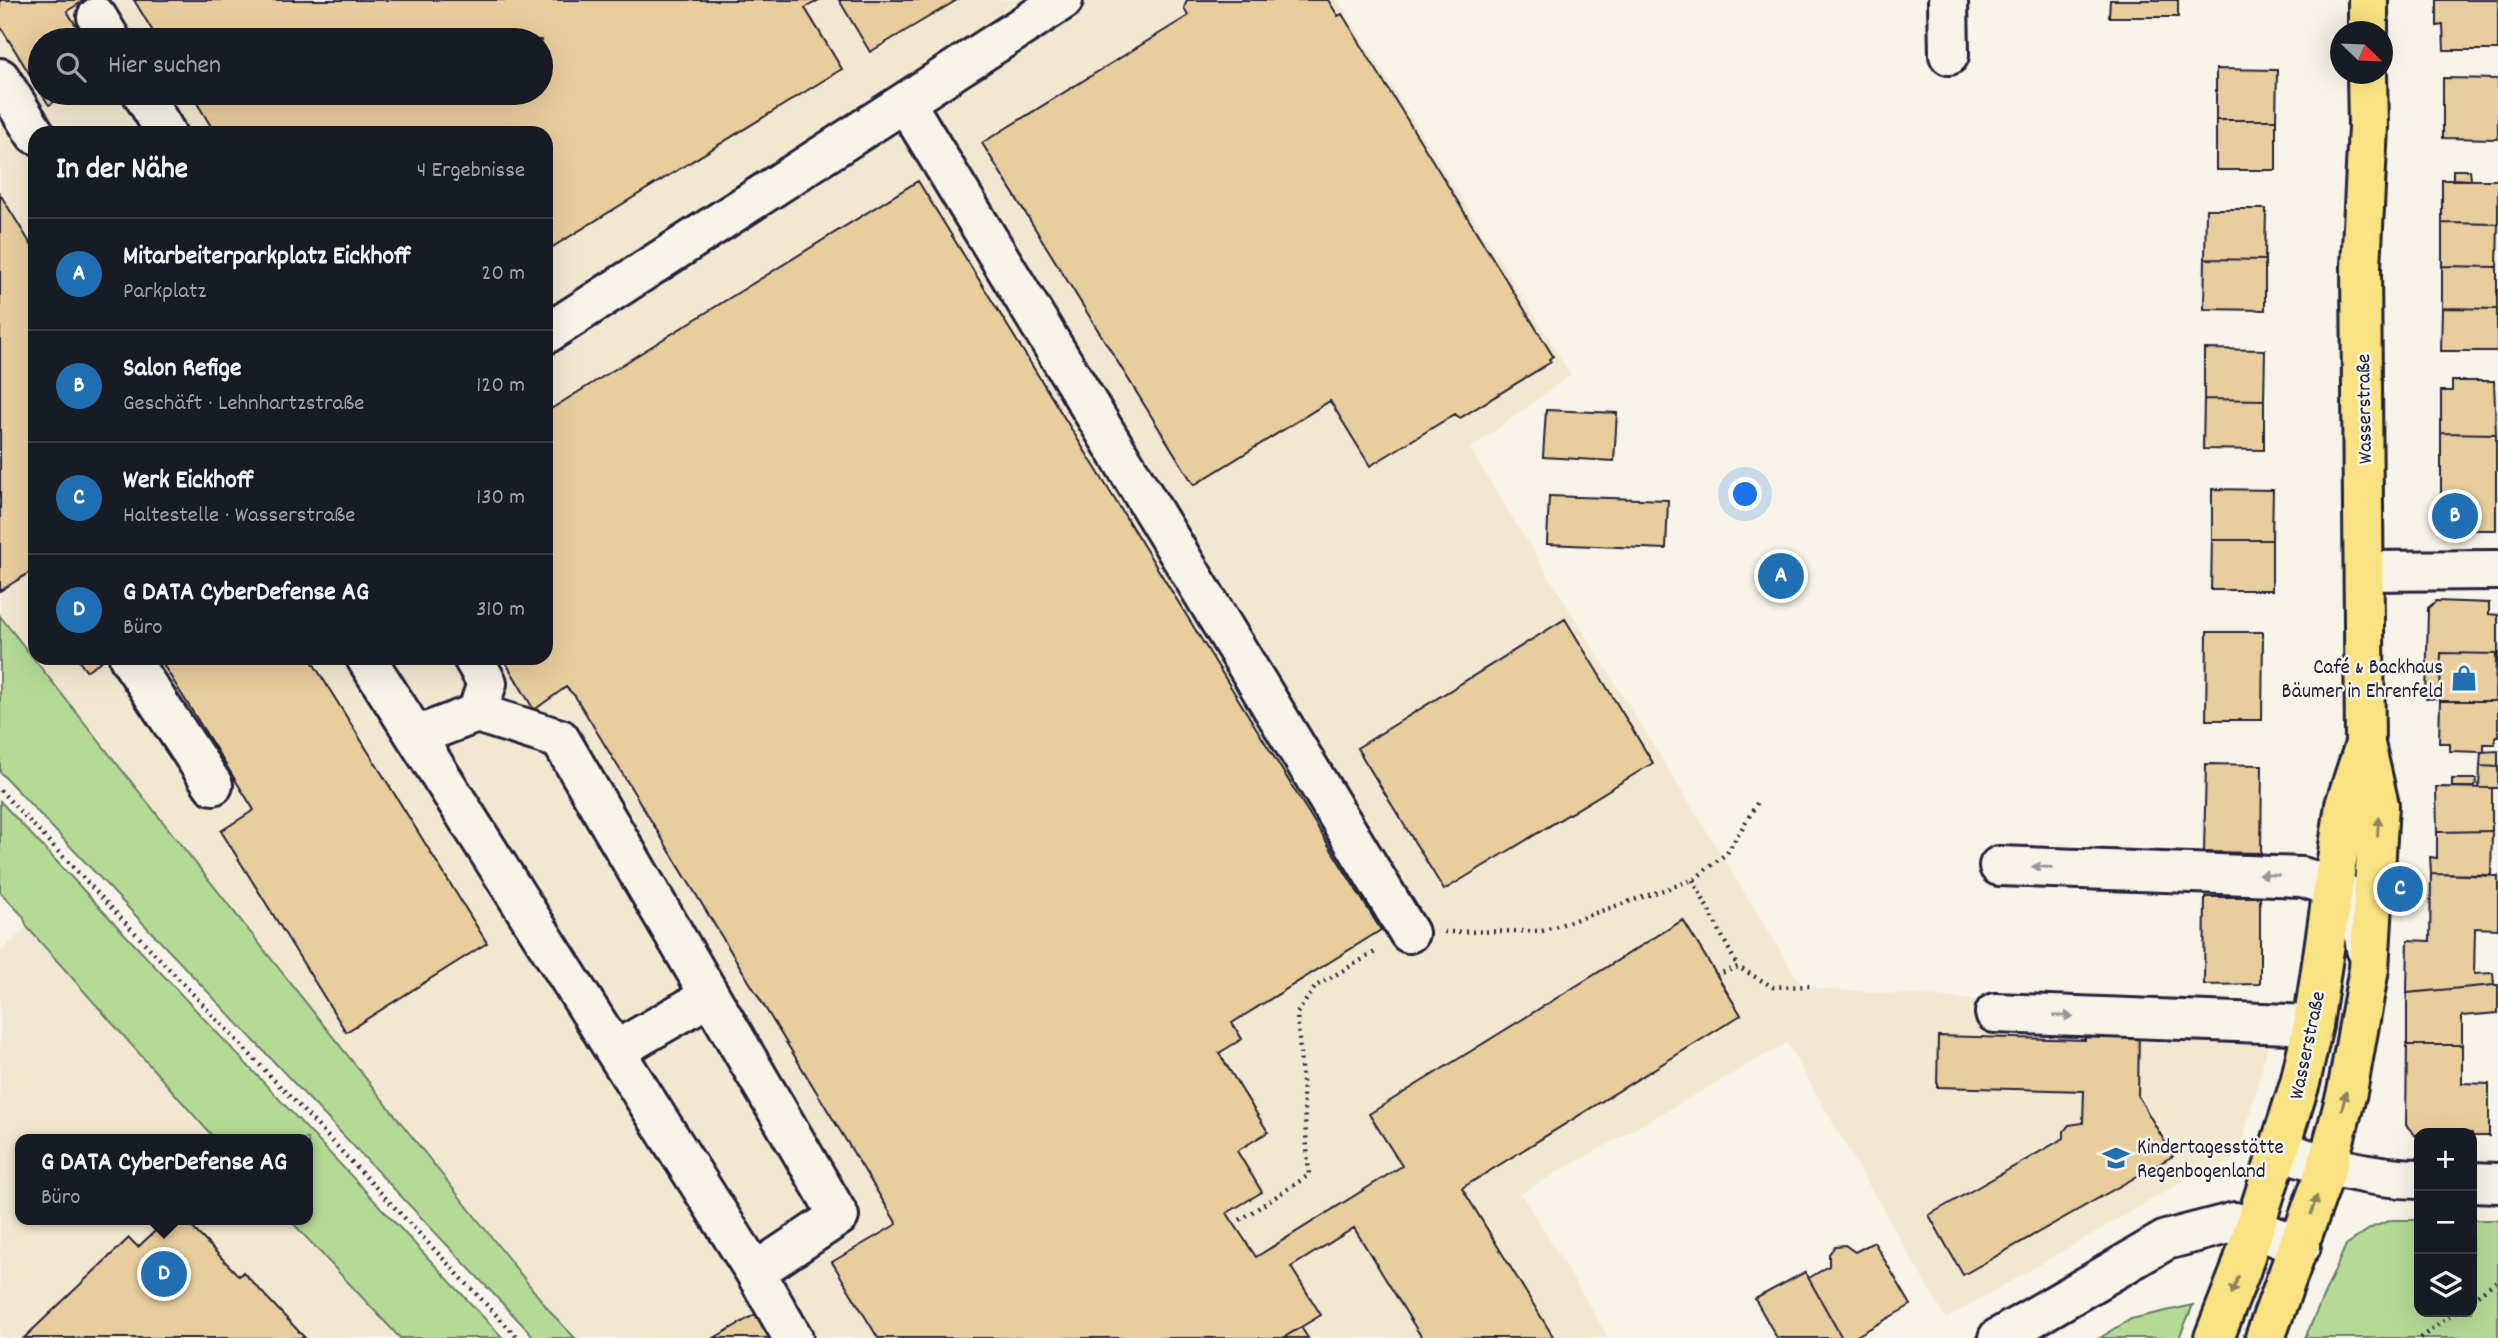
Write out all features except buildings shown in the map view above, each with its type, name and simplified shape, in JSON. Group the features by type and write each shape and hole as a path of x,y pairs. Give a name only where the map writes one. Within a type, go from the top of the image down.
{"main road":[{"path":"2368,0 2368,21"},
{"name":"Wasserstraße","path":"2265,1338 2301,1246 2327,1167 2347,1092 2369,969 2379,805 2365,744 2361,267 2368,127 2367,84"},
{"name":"Wasserstraße","path":"2214,1338 2280,1150 2314,1025 2336,887 2345,805 2365,744"}],"street":[{"path":"553,329 1063,0"},
{"path":"1948,0 1949,55"},
{"path":"0,78 30,126"},
{"path":"905,102 1409,933"},
{"path":"149,105 162,126"},
{"path":"2364,571 2498,570"},
{"path":"135,665 213,785"},
{"path":"370,665 755,1272 793,1338"},
{"path":"477,665 487,683 477,713"},
{"path":"416,736 477,713 560,739 839,1216 755,1272"},
{"path":"2000,866 2302,877 2336,887 2352,898 2361,915 2369,969"},
{"path":"615,1051 710,996"},
{"path":"1995,1013 2314,1025"},
{"path":"2280,1150 2327,1167 2383,1178 2414,1180"},
{"path":"2477,1182 2498,1182"},
{"path":"1998,1338 2166,1240 2235,1222 2255,1227 2301,1246"}],"path":[{"path":"0,790 518,1338"},
{"path":"1240,1220 1309,1175 1297,1013 1316,986 1409,933 1542,931 1693,880 1727,853 1759,800"},
{"path":"1693,880 1738,967 1773,986 1811,986"},
{"path":"1716,975 1738,967"},
{"path":"2477,1295 2498,1280"},
{"path":"2420,1338 2448,1317"}],"shaded area":[{"path":"0,0 1338,0 1571,375 1470,449 1803,987 2019,1003 2271,1033 2240,1152 2229,1164 2197,1173 1946,1319 1787,1043 1521,1193 1609,1338 575,1338 553,1316 39,665 553,665 553,126 28,126 28,651 0,616"},
{"path":"27,927 211,1134 15,1134 15,1225 295,1225 400,1338 0,1338 0,952"}],"green space":[{"path":"0,616 28,651 28,665 39,665 553,1315 575,1338 535,1338 0,772"},
{"path":"0,801 312,1134 211,1134 27,927 23,916 0,892"},
{"path":"313,1135 503,1338 400,1338 295,1225 313,1225"},
{"path":"2391,1220 2414,1220 2414,1317 2477,1317 2477,1220 2498,1220 2498,1338 2305,1338 2346,1245 2371,1228"},
{"path":"2193,1305 2179,1338 2100,1338 2131,1319"}],"place":[{"name":"Salon Refige","path":"2455,516"},
{"name":"Mitarbeiterparkplatz Eickhoff","path":"1781,576"},
{"name":"Café & Backhaus Bäumer in Ehrenfeld","path":"2464,678"},
{"name":"Werk Eickhoff","path":"2400,889"},
{"name":"Kindertagesstätte Regenbogenland","path":"2116,1158"},
{"name":"G DATA CyberDefense AG","path":"164,1274"}]}
